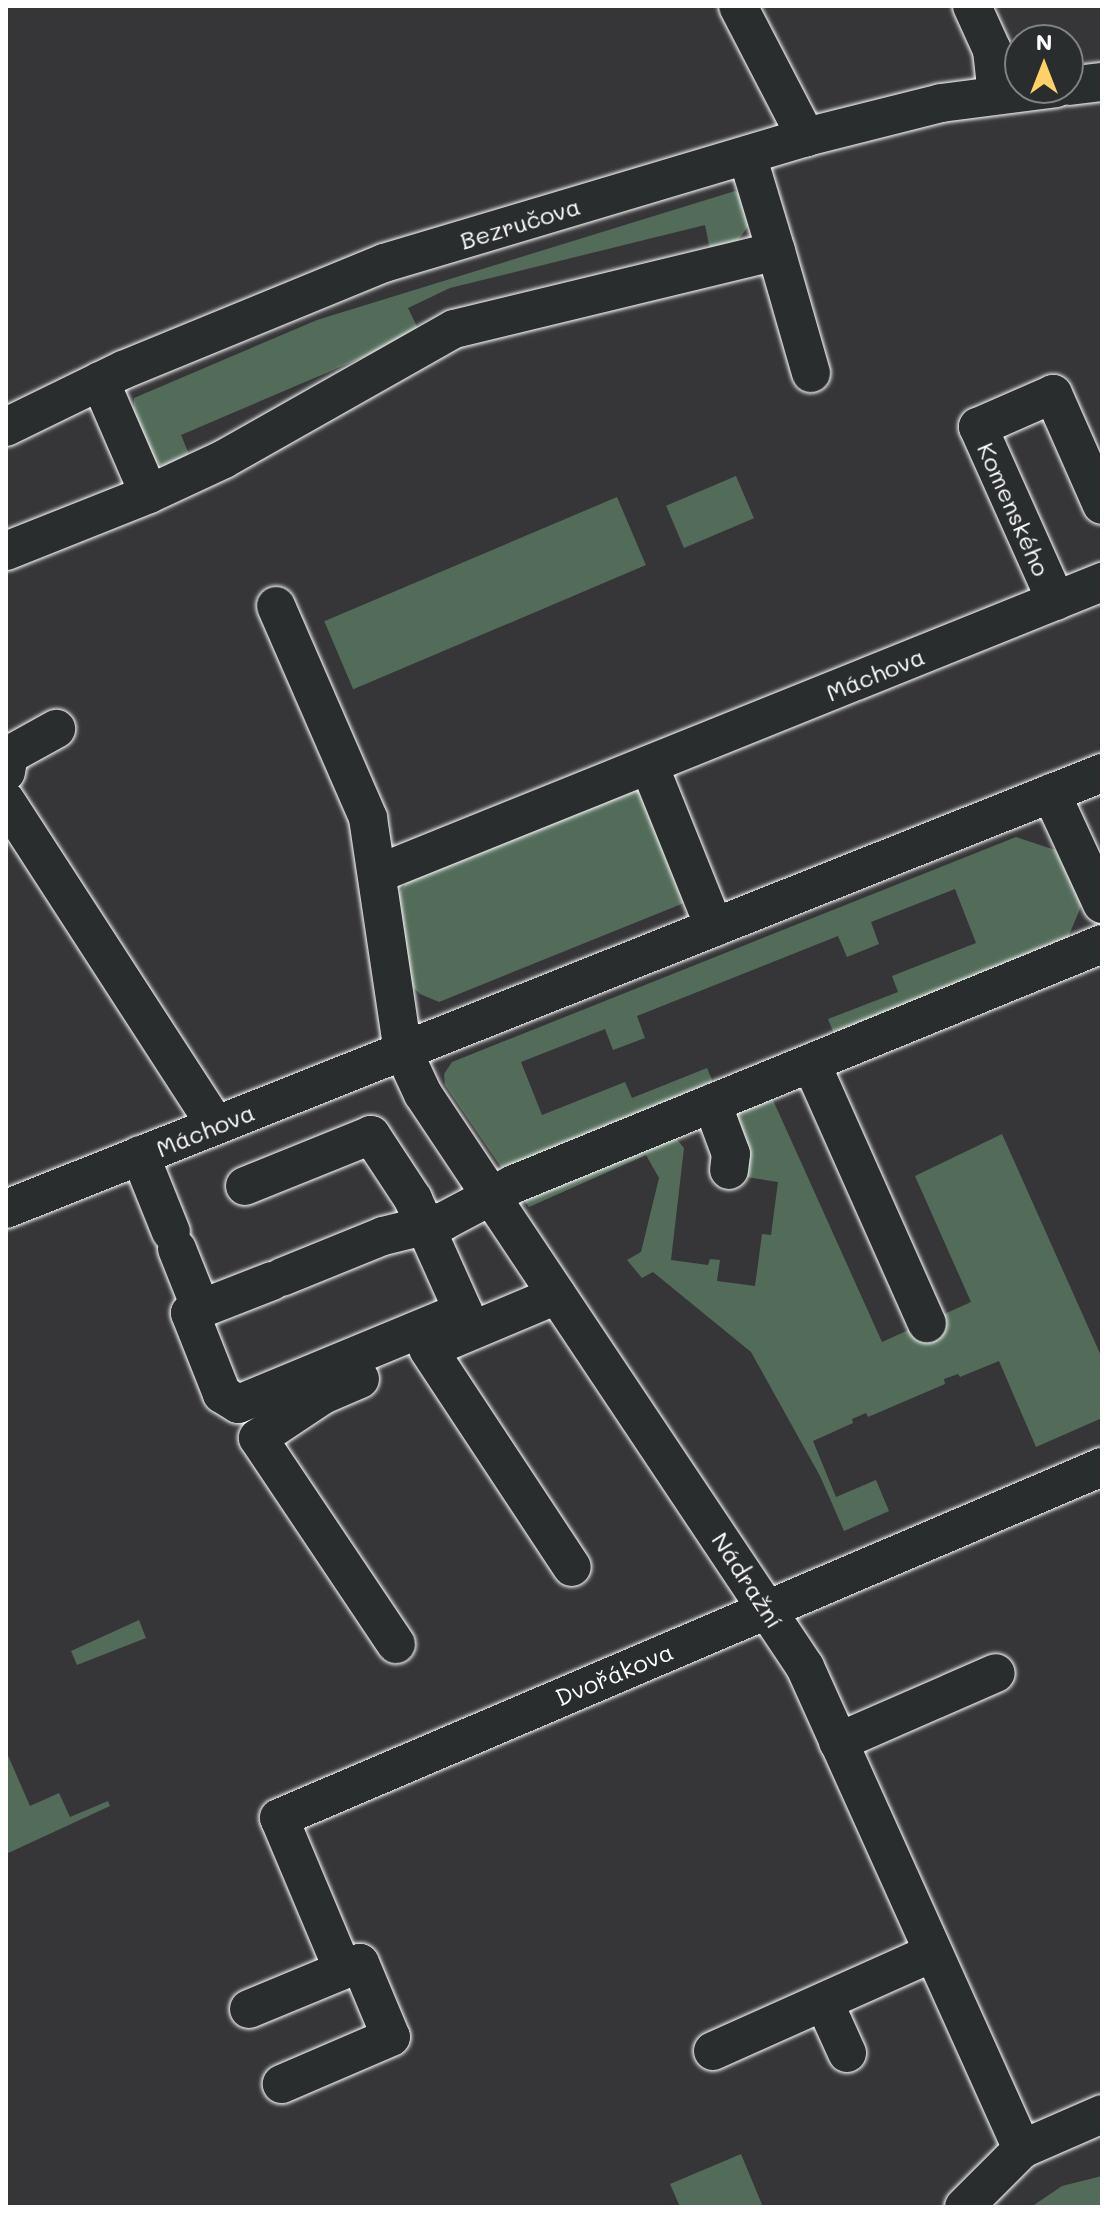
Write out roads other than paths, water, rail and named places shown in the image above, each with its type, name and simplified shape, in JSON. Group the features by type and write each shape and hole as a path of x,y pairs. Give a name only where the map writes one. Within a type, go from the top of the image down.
{"street":[{"path":"738,6 806,137"},
{"path":"972,6 992,50 997,95"},
{"name":"Bezručova","path":"6,427 111,367 384,263 806,137 941,103 1004,94"},
{"path":"747,155 811,373"},
{"path":"6,551 149,494 224,459 454,329 776,251"},
{"path":"111,367 149,494"},
{"name":"Komenského","path":"1056,601 978,427 1053,394 1102,505"},
{"name":"Máchova","path":"377,874 1102,582"},
{"path":"276,606 368,818 403,1051"},
{"path":"6,772 9,755 56,729"},
{"path":"649,765 714,927"},
{"name":"Máchova","path":"6,1209 1102,773"},
{"path":"1051,793 1102,904"},
{"path":"6,801 216,1125"},
{"path":"245,1186 371,1135 413,1199 425,1226 463,1311 238,1404 222,1394 190,1313 383,1236 425,1226 444,1221 491,1195 1102,944"},
{"name":"Nádražní","path":"403,1051 423,1094 805,1667 1022,2149"},
{"path":"811,1063 927,1323"},
{"path":"712,1103 731,1154 729,1170"},
{"path":"140,1155 201,1309"},
{"path":"396,1644 258,1438 323,1395 557,1295"},
{"path":"428,1349 572,1567"},
{"name":"Dvořákova","path":"343,1970 279,1818 1102,1467"},
{"path":"838,1742 996,1673"},
{"path":"713,2051 932,1953"},
{"path":"249,2009 360,1963 394,2024 391,2037 282,2084"},
{"path":"824,2002 847,2053"},
{"path":"964,2207 1022,2149 1102,2114"}]}
